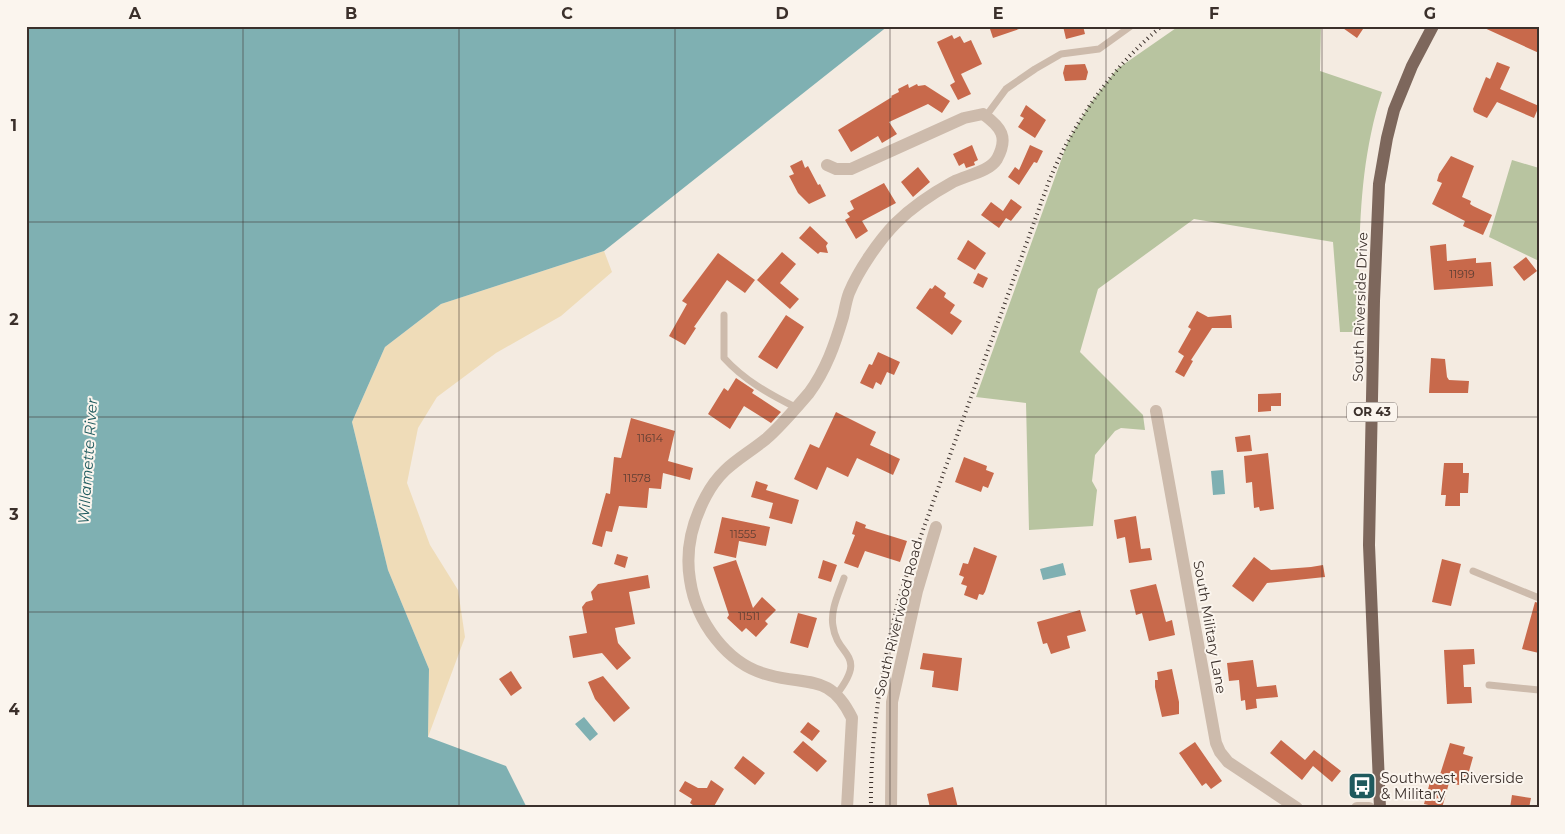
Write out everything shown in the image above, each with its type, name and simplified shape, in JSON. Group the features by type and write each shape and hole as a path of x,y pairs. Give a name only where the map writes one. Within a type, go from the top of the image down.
{"main road":[{"name":"South Riverside Drive","path":"1380,808 1369,545 1374,301 1379,184 1394,110 1406,78 1433,26"}],"street":[{"path":"826,165 836,169 851,169 964,118 983,114 996,124 1001,131 1003,146 995,162 954,182 927,198 895,224 874,250 850,293 829,360 809,392 766,438 726,468 708,494 693,523 689,550 690,580 698,608 717,640 735,658 769,676 820,684 836,695 852,718 847,808"},
{"name":"South Military Lane","path":"1156,411 1216,742 1220,752 1228,762 1297,808"},
{"name":"South Riverwood Road","path":"891,808 892,702 917,592 936,527"},
{"path":"1357,808 1369,808"}],"lane":[{"path":"986,116 1006,89 1035,69 1061,54 1099,50 1130,26"},
{"path":"724,315 724,358 734,369 767,393 795,407"},
{"path":"1473,571 1539,598"},
{"path":"836,695 847,679 850,666 850,658 833,626 833,612 844,578"},
{"path":"1489,685 1539,690"}],"green space":[{"path":"1179,26 1321,26 1320,71 1382,92 1368,152 1361,211 1358,332 1340,332 1333,242 1194,219 1098,289 1080,352 1143,415 1145,430 1121,428 1115,431 1095,455 1092,481 1097,490 1093,526 1029,530 1026,403 976,397 1068,141 1090,104 1117,69"},
{"path":"1512,160 1539,168 1539,261 1489,237"}],"sand":[{"path":"604,251 612,272 561,316 496,353 437,397 418,428 407,483 430,545 458,590 465,637 428,737 429,669 388,570 352,422 385,347 441,304"}],"water":[{"name":"Willamette River","path":"26,26 888,26 604,251 441,304 385,347 352,422 388,570 429,669 428,737 506,766 527,808 26,808"},
{"path":"1223,470 1225,494 1213,495 1211,471"},
{"path":"1063,563 1066,575 1043,580 1040,569"},
{"path":"584,717 598,734 590,741 575,724"}],"building":[{"path":"989,26 1022,26 1022,28 993,38"},
{"path":"1063,26 1083,26 1085,34 1066,39"},
{"path":"1340,26 1365,26 1357,38"},
{"path":"1480,26 1539,26 1539,53"},
{"path":"952,35 954,39 960,36 964,43 971,40 982,64 961,74 971,94 958,100 950,85 955,82 937,42"},
{"path":"1497,62 1510,67 1500,89 1539,106 1534,118 1497,102 1487,118 1474,112 1473,109 1486,77 1490,79"},
{"path":"1085,64 1088,72 1086,80 1065,81 1063,73 1065,65"},
{"path":"908,84 909,88 917,84 918,86 925,85 950,101 942,113 928,104 889,122 897,134 882,143 878,136 851,152 838,130 892,97 899,92 898,89"},
{"path":"1026,105 1046,120 1035,138 1018,127 1024,118 1020,116"},
{"path":"972,145 978,160 974,162 975,165 966,168 964,163 959,166 953,154"},
{"path":"1030,145 1043,151 1037,163 1034,162 1019,185 1008,177 1015,167 1019,170"},
{"path":"1451,156 1474,166 1462,197 1471,201 1470,204 1473,206 1492,215 1483,235 1463,226 1465,221 1432,204 1442,183 1437,181 1439,174"},
{"path":"802,160 805,168 808,166 826,196 809,204 798,193 789,176 794,174 790,166"},
{"path":"918,167 930,182 913,197 901,182"},
{"path":"884,183 896,203 862,221 868,231 856,239 845,220 850,217 847,213 854,209 850,201"},
{"path":"1011,199 1022,207 1011,221 1006,218 999,228 981,215 991,202 1003,211"},
{"path":"810,226 828,243 826,246 828,253 820,252 818,254 799,238"},
{"path":"968,240 986,253 975,270 957,259"},
{"path":"1446,244 1447,261 1476,258 1476,263 1491,262 1493,286 1434,290 1430,246"},
{"path":"782,252 796,264 780,283 799,299 790,309 757,280"},
{"path":"718,253 755,280 745,293 727,280 694,327 696,328 685,345 669,336 687,304 682,301"},
{"path":"1526,257 1537,271 1524,281 1513,267"},
{"path":"978,273 988,278 983,288 973,283"},
{"path":"935,285 946,293 944,297 955,305 950,313 962,321 952,335 916,308 930,288 932,289"},
{"path":"1197,311 1208,317 1231,315 1232,328 1212,328 1191,360 1193,361 1184,377 1175,372 1184,356 1178,352 1191,329 1188,327"},
{"path":"786,315 804,327 777,369 758,357"},
{"path":"878,352 900,362 894,375 887,372 881,385 876,382 873,389 860,383 869,364 872,365"},
{"path":"1431,358 1445,359 1449,380 1469,381 1468,393 1429,393"},
{"path":"736,378 754,390 752,393 781,412 771,423 744,406 730,429 708,414 724,388 728,391"},
{"path":"1281,393 1281,406 1271,406 1271,411 1258,412 1258,394"},
{"path":"836,412 876,432 870,445 900,459 893,475 857,458 848,477 827,467 817,490 794,479 810,444 819,448"},
{"path":"631,418 675,431 668,461 693,468 690,480 663,473 661,489 649,488 647,508 619,506 612,532 606,531 602,547 592,544 606,493 610,494 614,457 621,458"},
{"path":"1250,435 1252,451 1237,452 1235,437"},
{"path":"1268,453 1274,509 1260,511 1259,507 1254,508 1252,482 1246,483 1244,456"},
{"path":"964,457 987,466 986,470 994,473 988,488 983,486 981,492 955,482"},
{"path":"1444,463 1463,463 1463,473 1469,473 1468,493 1460,493 1460,506 1445,506 1446,495 1441,495"},
{"path":"756,481 768,485 766,490 799,500 792,524 769,518 773,503 751,497"},
{"path":"1136,516 1141,549 1150,548 1152,560 1129,563 1125,537 1117,539 1114,520"},
{"path":"722,517 770,527 766,546 739,541 736,558 714,553"},
{"path":"856,521 866,525 865,528 907,541 900,562 865,551 858,568 844,563 855,535 852,534"},
{"path":"974,547 997,556 985,592 983,595 979,594 977,600 964,595 967,586 961,584 964,577 959,575 963,563 968,564"},
{"path":"617,554 628,557 625,568 614,564"},
{"path":"1254,557 1271,570 1323,565 1325,577 1267,583 1253,602 1232,586"},
{"path":"1442,559 1461,564 1451,606 1432,602"},
{"path":"736,560 753,608 762,597 776,610 765,621 768,624 756,637 746,628 742,632 727,618 729,615 713,567"},
{"path":"823,560 837,565 831,582 818,578"},
{"path":"648,575 650,588 629,592 635,624 615,628 618,643 631,658 617,670 602,653 573,658 569,636 587,633 582,607 586,602 593,600 591,592 598,584"},
{"path":"1156,584 1166,622 1172,620 1175,635 1149,641 1142,613 1136,615 1130,590"},
{"path":"1535,602 1539,603 1539,653 1522,649"},
{"path":"1080,610 1086,631 1067,636 1070,648 1051,654 1047,643 1043,644 1037,622"},
{"path":"798,613 817,618 808,648 790,643"},
{"path":"1474,649 1475,664 1463,665 1464,687 1471,687 1472,703 1447,704 1444,650"},
{"path":"923,653 962,658 958,691 932,687 934,671 920,669"},
{"path":"1253,660 1257,687 1276,685 1278,697 1256,699 1257,708 1246,710 1245,700 1241,701 1239,680 1229,681 1227,663"},
{"path":"1172,669 1179,702 1179,714 1162,717 1155,680 1158,680 1157,672"},
{"path":"511,671 522,688 511,696 499,679"},
{"path":"603,676 630,708 614,722 595,699 588,682"},
{"path":"808,722 820,731 812,741 800,732"},
{"path":"1281,740 1305,760 1314,750 1341,771 1332,782 1313,766 1302,780 1270,753"},
{"path":"803,741 827,761 817,772 793,752"},
{"path":"1195,742 1222,781 1211,789 1206,783 1202,786 1179,753"},
{"path":"1450,743 1465,747 1463,754 1473,757 1468,775 1461,779 1459,785 1449,783 1442,808 1424,804 1430,782 1437,784"},
{"path":"743,756 765,773 755,785 734,768"},
{"path":"711,780 724,789 713,808 697,808 690,803 692,799 679,791 685,781 698,788 707,788"},
{"path":"953,787 958,808 930,808 927,794"},
{"path":"1512,795 1531,798 1529,808 1510,808"}],"railway":[{"path":"871,808 875,726 888,645 901,591 1049,181 1070,137 1096,96 1127,59 1162,26"}],"place":[{"name":"Southwest Riverside & Military","path":"1362,786"}]}
